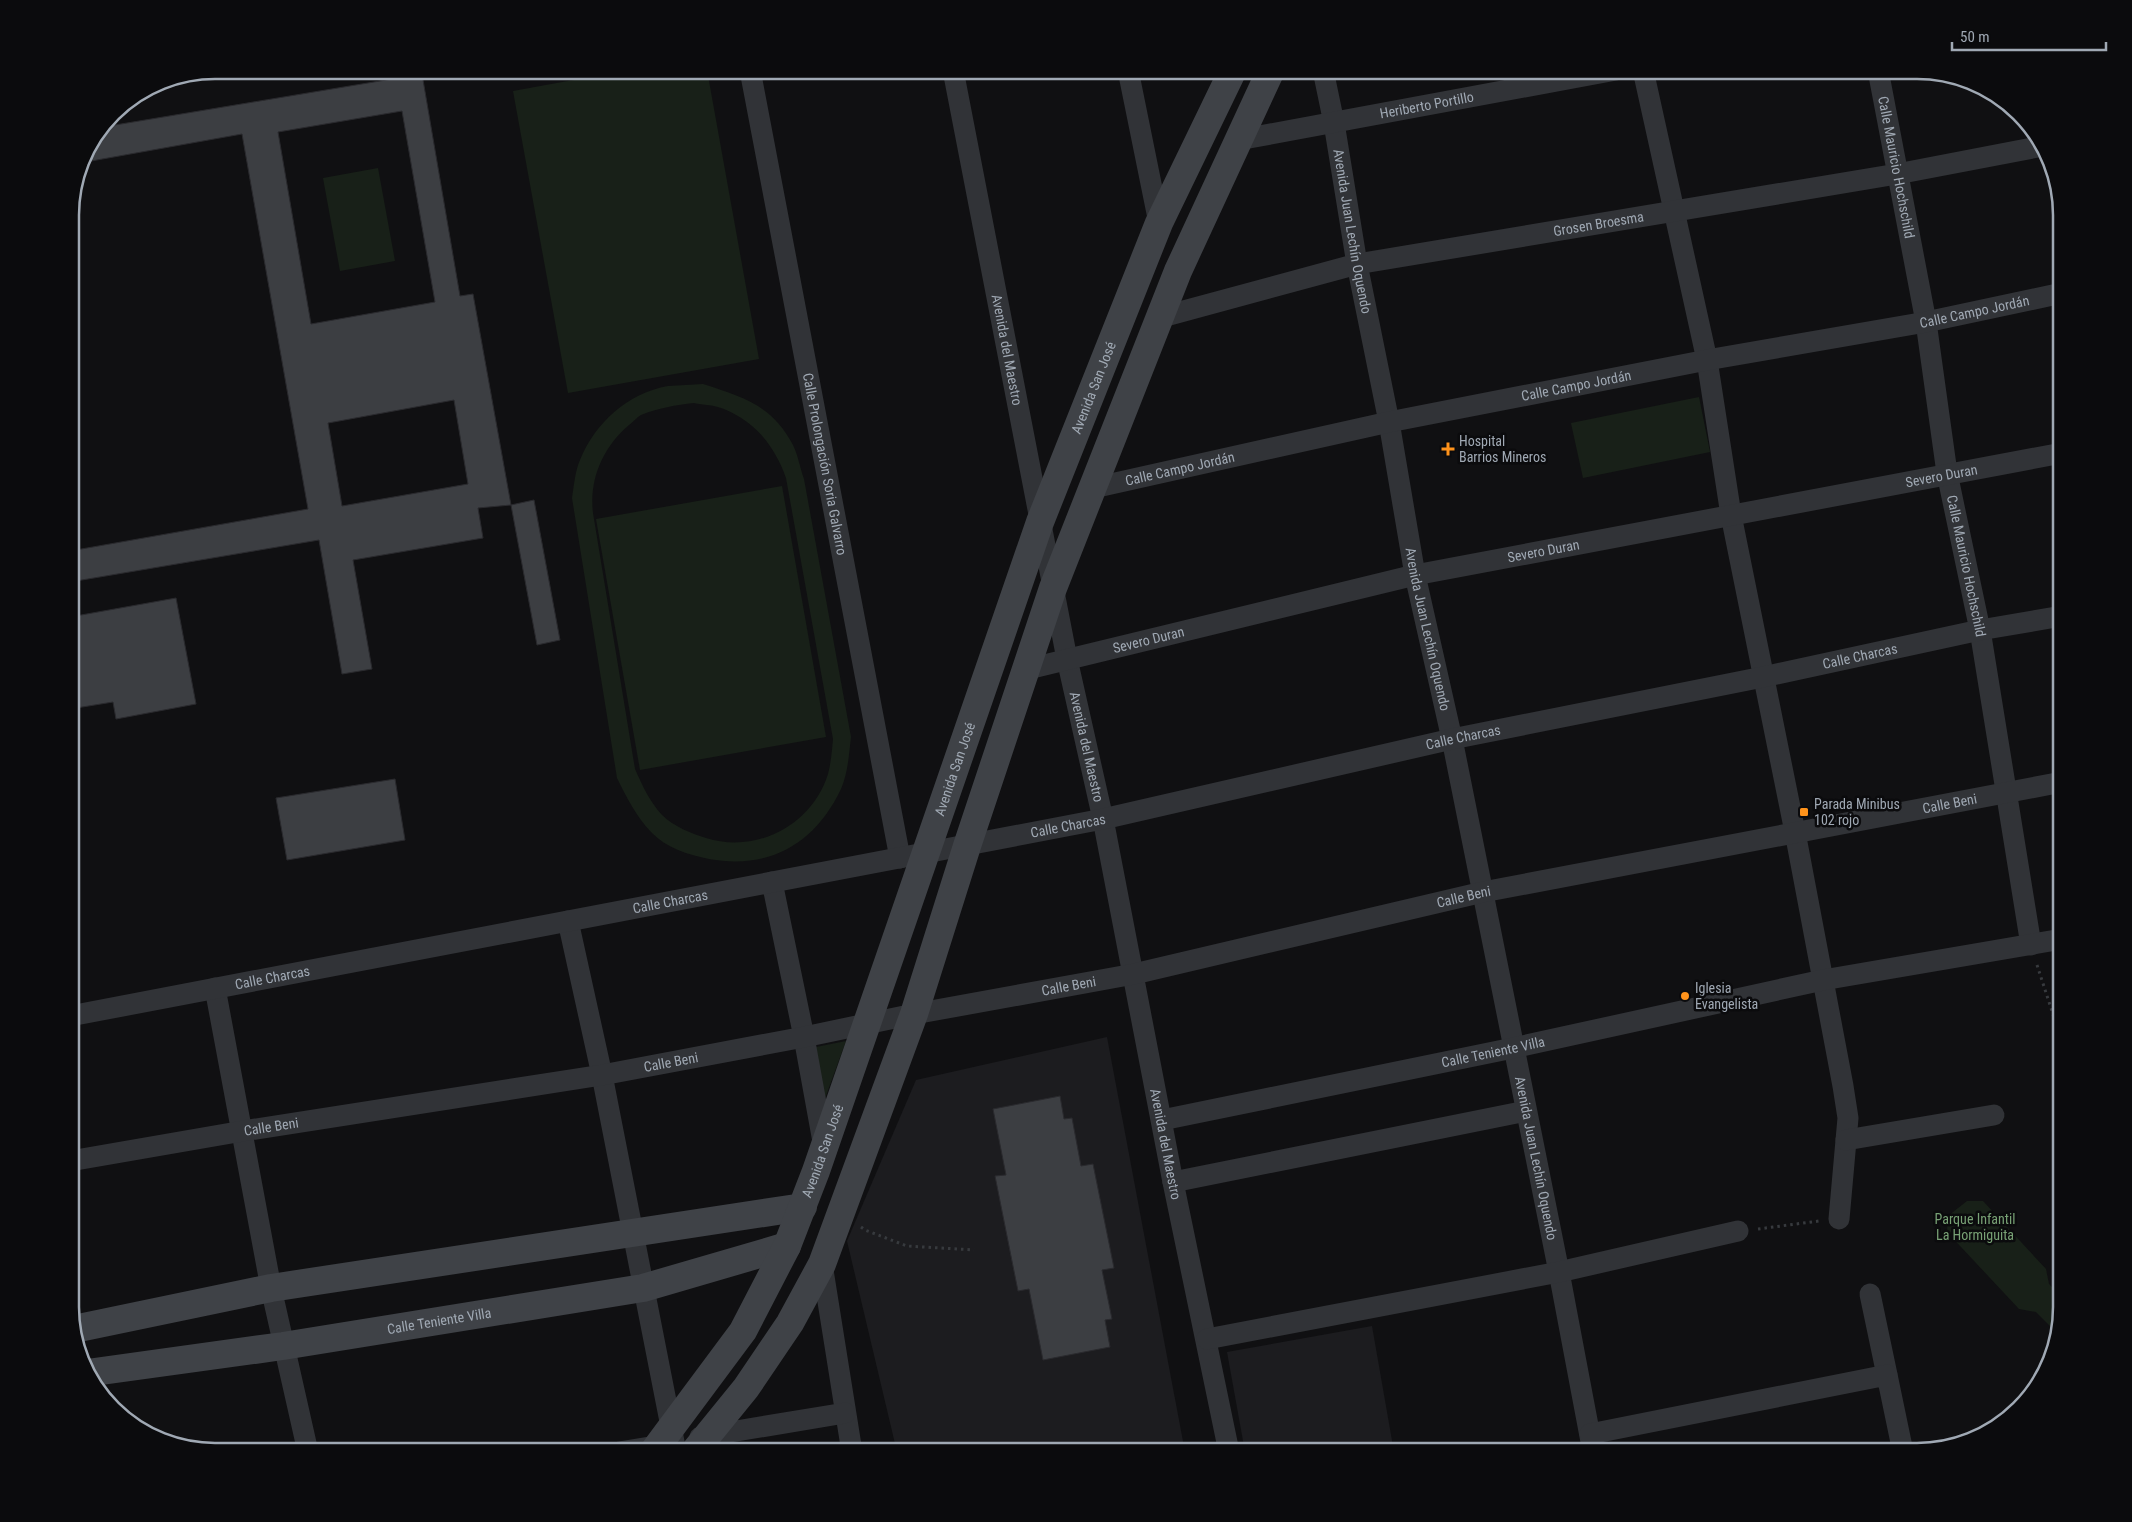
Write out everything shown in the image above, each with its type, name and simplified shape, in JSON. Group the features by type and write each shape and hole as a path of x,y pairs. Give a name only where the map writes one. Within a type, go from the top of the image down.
{"street":[{"name":"Calle Prolongación Soria Galvarro","path":"752,79 900,858"},
{"name":"Avenida del Maestro","path":"955,79 1067,659 1104,819 1173,1182 1227,1443"},
{"path":"1130,79 1159,223"},
{"name":"Avenida San José","path":"677,1443 743,1331 787,1246 803,1207 1040,522 1159,223 1229,79"},
{"path":"677,1443 752,1380 790,1323 822,1264 914,1014 967,846 1028,669 1053,588 1158,318 1266,79"},
{"name":"Avenida Juan Lechín Oquendo","path":"1325,79 1357,264 1389,422 1415,575 1452,739 1513,1048 1560,1272 1592,1443"},
{"name":"Heriberto Portillo","path":"1238,140 1568,79"},
{"path":"1645,79 1707,360 1731,515 1795,832 1848,1118 1839,1219"},
{"name":"Calle Mauricio Hochschild","path":"1880,79 1926,322 1947,473 1980,630 2031,945"},
{"name":"Grosen Broesma","path":"1158,318 1357,264 1897,174 2035,148"},
{"name":"Calle Campo Jordán","path":"1093,488 1389,422 1707,360 1926,322 2053,295"},
{"name":"Severo Duran","path":"1028,669 1415,575 1947,473 2053,455"},
{"name":"Calle Charcas","path":"79,1014 1104,819 1452,739 1763,677 1980,630 2053,618"},
{"name":"Calle Beni","path":"79,1159 243,1131 602,1075 804,1037 914,1014 1134,974 1483,892 2053,784"},
{"path":"772,882 804,1037 824,1148"},
{"path":"568,921 602,1075 632,1234 676,1443"},
{"name":"Calle Teniente Villa","path":"1162,1120 1513,1048 1822,980 2053,941"},
{"path":"215,988 271,1288 306,1443"},
{"path":"1173,1182 1526,1111"},
{"path":"1846,1140 1994,1115"},
{"path":"80,1328 271,1288 803,1207"},
{"path":"753,1215 787,1246 822,1264"},
{"path":"1206,1339 1560,1272 1738,1231"},
{"name":"Calle Teniente Villa","path":"96,1372 283,1346 643,1288 787,1246"},
{"path":"822,1264 850,1443"},
{"path":"1870,1294 1901,1443"},
{"path":"1592,1443 1887,1375"},
{"path":"681,1443 845,1413"}],"path":[{"path":"2031,945 2053,1014"},
{"path":"840,1212 865,1230 907,1246 974,1250"},
{"path":"1738,1231 1839,1219"}],"shaded area":[{"path":"1107,1037 1183,1443 895,1443 847,1241 916,1080"},
{"path":"1372,1326 1392,1443 1243,1443 1227,1352"}],"green space":[{"path":"579,79 709,79 759,359 568,393 513,91"},
{"path":"378,168 395,261 340,271 323,178"},
{"path":"703,384 744,398 755,404 776,420 795,449 804,479 851,737 848,763 841,789 818,825 788,849 770,856 751,860 709,859 671,847 657,838 641,820 617,778 572,498 577,469 586,446 604,422 615,412 639,395 653,390 668,386","holes":["694,403 713,406 735,414 755,428 770,446 786,478 833,739 828,774 820,792 809,808 796,821 780,831 763,838 744,842 725,842 706,838 672,823 654,805 635,769 593,513 593,488 600,464 612,443 620,434 641,415 667,407"]},
{"path":"1699,397 1710,452 1583,478 1571,423"},
{"path":"782,486 826,737 640,770 596,519"},
{"path":"846,1041 824,1101 816,1047"},
{"name":"Parque Infantil La Hormiguita","path":"1967,1201 1983,1201 2046,1269 2049,1284 2053,1288 2052,1328 2036,1312 2019,1309 1947,1232 1948,1216"}],"building":[{"path":"392,79 423,79 460,296 473,294 511,505 478,508 483,538 353,560 372,669 342,674 319,540 79,580 79,549 308,509 242,134 90,161 102,139 113,125","holes":["402,111 435,302 311,324 278,132","454,400 468,484 342,506 328,423"]},
{"path":"534,500 560,640 537,645 511,505"},
{"path":"176,598 196,704 116,719 113,702 79,708 79,615"},
{"path":"395,779 405,840 287,860 276,798"},
{"path":"1060,1096 1064,1119 1072,1118 1081,1166 1093,1164 1114,1268 1102,1270 1112,1319 1105,1320 1110,1347 1043,1360 1029,1289 1018,1291 995,1176 1006,1175 993,1109"}],"place":[{"name":"Hospital Barrios Mineros","path":"1448,449"},
{"name":"Parada Minibus 102 rojo","path":"1804,812"},
{"name":"Iglesia Evangelista","path":"1685,996"}]}
